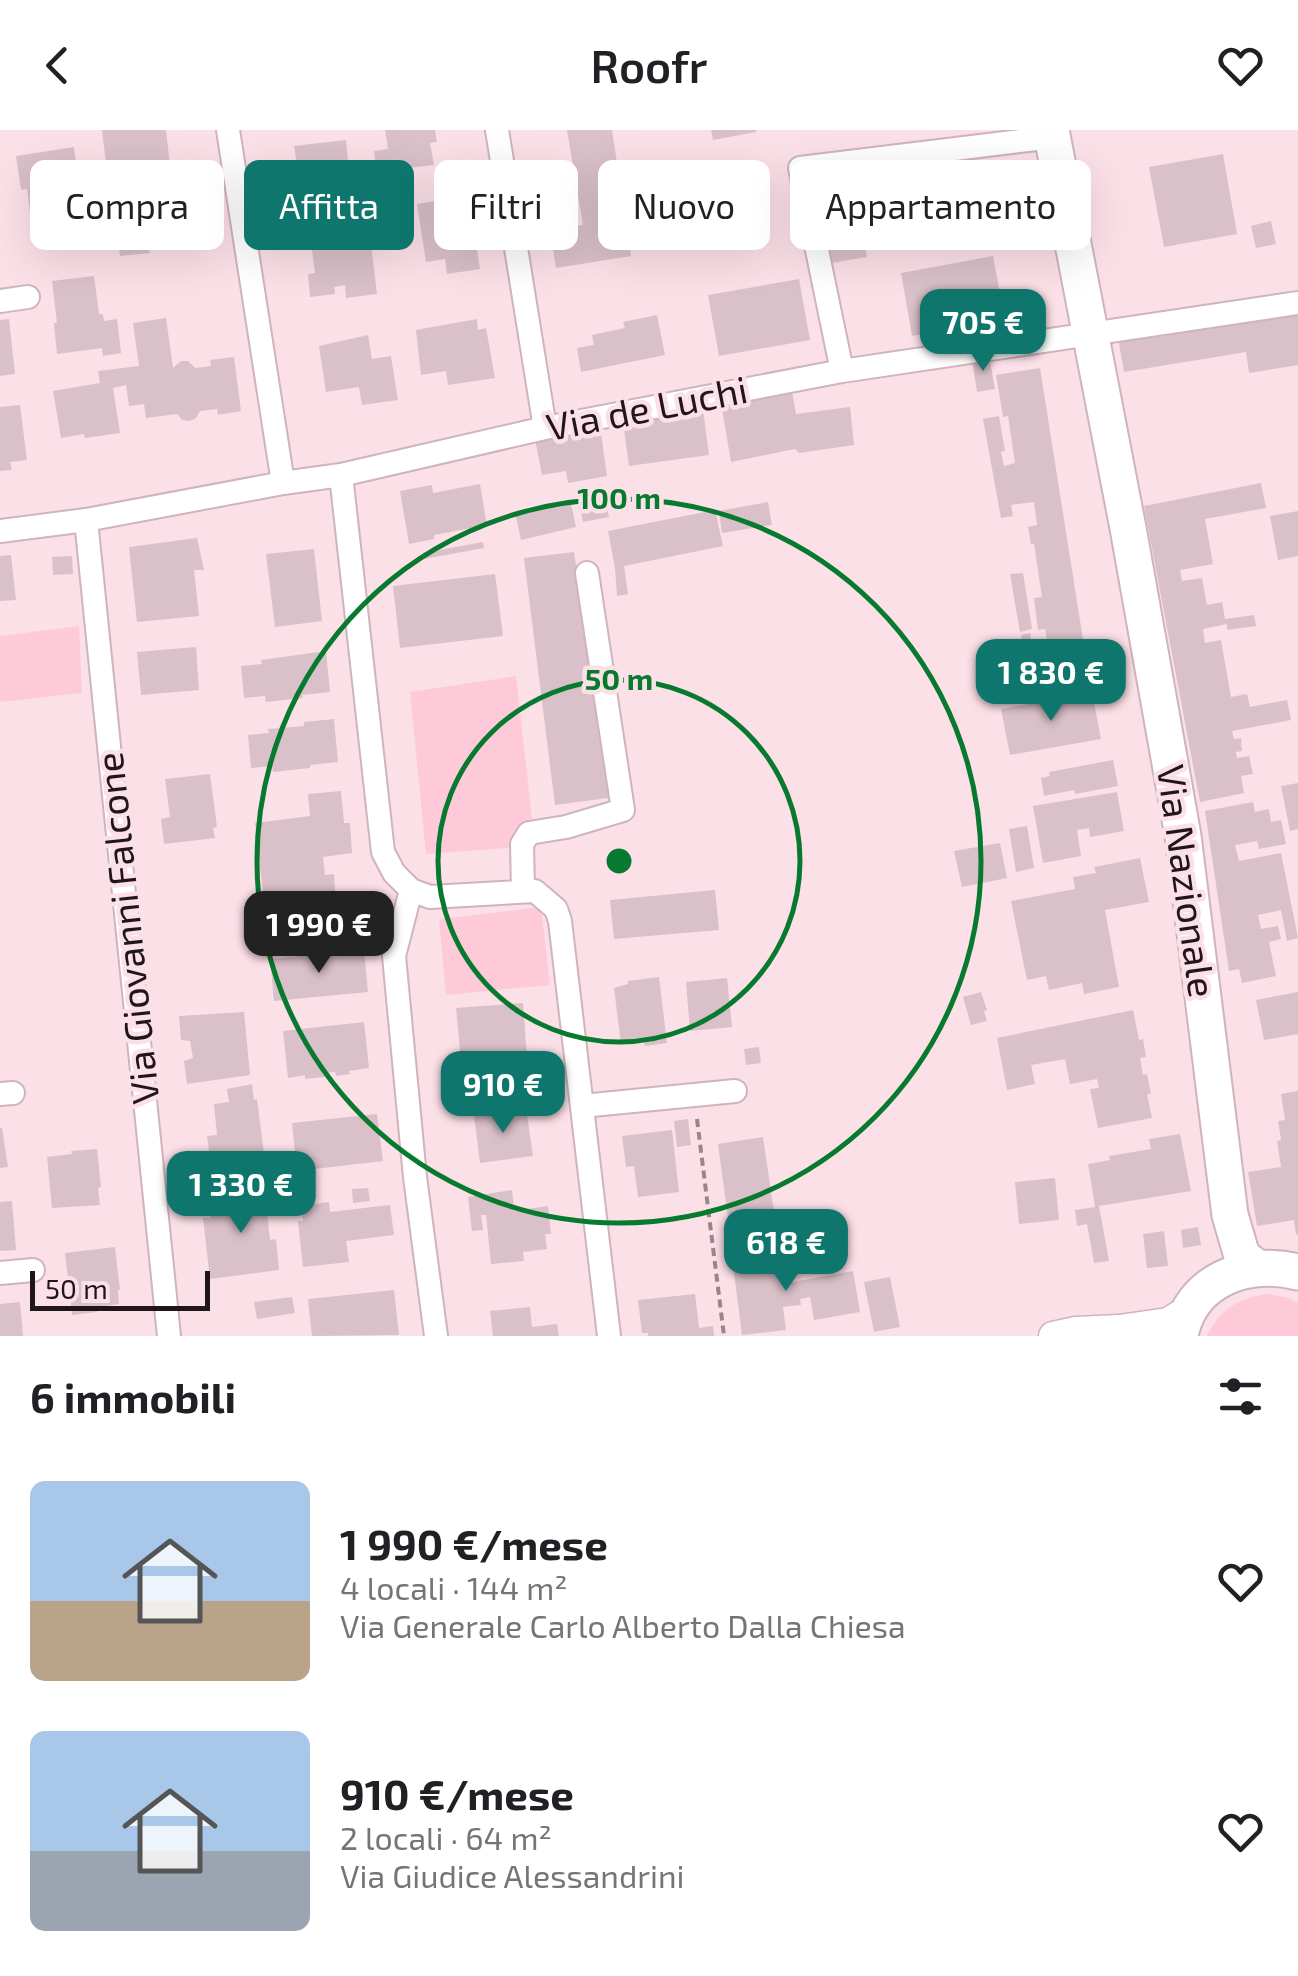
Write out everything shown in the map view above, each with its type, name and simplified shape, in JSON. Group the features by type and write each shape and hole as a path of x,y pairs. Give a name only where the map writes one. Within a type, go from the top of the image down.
{"main road":[{"name":"Via Nazionale","path":"1052,134 1183,836 1230,1215 1242,1256 1256,1267"},
{"name":"Via Nazionale","path":"1194,1310 1220,1268 1230,1215"},
{"path":"1194,1310 1232,1273 1256,1267 1298,1271"}],"street":[{"path":"228,130 283,483"},
{"path":"498,130 545,428"},
{"name":"Via Nazionale","path":"842,371 800,168 1052,134"},
{"path":"0,301 28,297"},
{"name":"Via de Luchi","path":"0,532 342,476 545,428 842,371 1298,304"},
{"path":"342,476 382,852 394,873 411,890 430,896 535,890 556,909 560,921 609,1336"},
{"name":"Via Giovanni Falcone","path":"86,520 169,1336"},
{"path":"524,890 522,844 529,833 566,828 623,810 587,574"},
{"path":"411,890 394,956 436,1336"},
{"path":"582,1106 735,1091"},
{"path":"0,1273 33,1270"},
{"path":"1053,1336 1076,1330 1124,1333 1168,1322 1194,1310"}],"path":[{"path":"694,1095 724,1336"}],"shaded area":[{"path":"79,626 82,693 0,702 0,636"},
{"path":"516,676 535,846 426,854 410,692"},
{"path":"541,907 550,985 446,995 439,919"},
{"path":"1267,1294 1298,1303 1298,1336 1207,1336 1231,1306"}],"building":[{"path":"102,130 166,130 169,160 106,160"},
{"path":"385,130 435,130 437,142 430,143 434,165 414,167 414,160 375,160 374,151 388,149"},
{"path":"567,130 612,130 617,160 598,160 598,250 630,250 631,256 556,268 553,250 578,250 578,226 583,225 578,160 572,160"},
{"path":"711,130 756,130 756,132 713,140"},
{"path":"346,140 348,160 296,160 294,146"},
{"path":"74,147 76,160 30,160 30,213 27,189 21,190 16,156"},
{"path":"1223,154 1237,234 1164,247 1149,167"},
{"path":"434,201 434,250 477,250 480,269 447,274 445,259 426,262 417,204"},
{"path":"1271,221 1276,244 1256,248 1251,226"},
{"path":"119,250 150,253 120,256"},
{"path":"312,250 372,250 377,294 346,298 345,285 334,287 335,294 310,297 308,274 315,273"},
{"path":"829,250 866,250 867,257 831,263"},
{"path":"993,256 1005,320 912,336 901,273"},
{"path":"94,276 99,314 103,314 104,321 117,319 121,353 103,356 102,348 57,354 52,281"},
{"path":"799,279 810,340 719,356 708,295"},
{"path":"1298,310 1298,365 1249,373 1246,352 1124,372 1118,338"},
{"path":"657,315 665,355 581,372 577,348 594,345 592,335 625,328 623,322"},
{"path":"166,318 173,368 181,361 188,361 195,368 211,366 210,360 234,357 241,411 218,415 217,409 200,411 190,421 177,414 146,418 144,404 129,406 126,385 113,388 120,433 61,438 53,391 100,383 98,371 139,366 133,323"},
{"path":"9,319 15,374 0,376 0,320"},
{"path":"477,319 478,330 486,328 495,378 448,385 446,371 421,375 416,330"},
{"path":"368,335 372,359 391,356 398,400 362,405 359,387 326,392 319,346"},
{"path":"989,356 995,389 977,392 972,359"},
{"path":"1040,368 1091,690 1041,697 1036,662 1059,659 1057,644 1048,646 1045,629 1038,630 1034,598 1042,597 1028,527 1037,525 1034,502 1011,505 1013,516 1001,518 983,419 999,416 1004,466 1015,463 1008,416 1003,417 996,375"},
{"path":"792,391 796,414 850,407 854,445 799,453 795,449 731,462 721,403"},
{"path":"20,405 27,460 10,462 12,470 0,471 0,407"},
{"path":"703,410 709,455 629,466 623,422"},
{"path":"600,426 607,476 568,483 566,471 542,475 535,439"},
{"path":"1261,483 1266,508 1205,519 1213,564 1180,570 1182,581 1202,578 1207,605 1222,602 1225,619 1254,615 1256,626 1227,630 1227,624 1203,629 1205,643 1221,640 1231,697 1247,694 1250,707 1287,700 1291,720 1232,731 1234,739 1241,738 1242,751 1236,752 1237,758 1249,756 1253,774 1241,776 1244,793 1200,802 1144,506"},
{"path":"480,484 487,525 409,544 400,491 432,485 433,493"},
{"path":"604,492 609,517 583,522 578,498"},
{"path":"768,502 772,525 722,533 719,511"},
{"path":"554,503 555,508 571,504 576,527 521,540 515,512"},
{"path":"715,510 723,546 624,566 628,594 617,596 608,531"},
{"path":"1298,511 1298,556 1278,560 1270,516"},
{"path":"197,538 204,570 194,570 199,616 137,622 129,547"},
{"path":"483,542 484,548 424,559 423,553"},
{"path":"314,549 322,621 275,627 266,554"},
{"path":"574,552 595,703 604,702 616,797 555,805 524,558"},
{"path":"11,555 16,600 0,601 0,556"},
{"path":"72,556 73,574 53,575 52,557"},
{"path":"1023,573 1032,629 1020,632 1010,574"},
{"path":"495,574 503,636 400,648 393,586"},
{"path":"1030,633 1033,652 1024,654 1021,635"},
{"path":"196,647 199,690 141,695 137,652"},
{"path":"326,651 330,692 266,702 265,696 244,698 241,666"},
{"path":"1116,665 1119,682 1108,684 1105,667"},
{"path":"1092,692 1101,739 1010,755 1001,709"},
{"path":"334,719 338,762 273,772 272,766 251,768 248,735"},
{"path":"1113,760 1118,786 1044,796 1041,778 1050,776 1049,772"},
{"path":"210,774 215,838 164,844 161,819 170,817 165,779"},
{"path":"1298,783 1298,829 1290,831 1281,786"},
{"path":"341,791 344,823 350,823 352,853 323,857 325,875 334,874 336,905 265,911 255,823 310,816 308,794"},
{"path":"1117,792 1124,831 1090,837 1089,828 1077,830 1081,856 1043,863 1033,806"},
{"path":"1253,802 1255,812 1269,809 1271,822 1281,820 1286,844 1259,849 1257,841 1235,845 1239,861 1281,853 1298,938 1287,941 1281,910 1258,915 1261,929 1278,926 1281,939 1269,942 1276,976 1242,983 1239,969 1229,971 1205,811"},
{"path":"1027,826 1034,868 1016,872 1009,829"},
{"path":"1000,843 1007,878 962,887 954,851"},
{"path":"1140,858 1149,902 1105,910 1119,987 1084,994 1082,983 1049,990 1046,976 1027,980 1011,901 1075,889 1073,877 1096,873 1094,867"},
{"path":"715,890 719,930 614,939 610,900"},
{"path":"364,950 368,992 274,1001 270,959"},
{"path":"659,977 667,1043 621,1044 614,988 628,981"},
{"path":"727,978 732,1027 690,1031 686,982"},
{"path":"981,992 987,1021 971,1025 963,997"},
{"path":"1298,992 1298,1034 1264,1040 1256,1000"},
{"path":"523,1003 527,1057 461,1062 456,1008"},
{"path":"1133,1010 1139,1040 1143,1039 1146,1057 1140,1058 1151,1094 1147,1094 1152,1118 1098,1128 1090,1089 1099,1088 1097,1079 1070,1084 1065,1059 1031,1065 1035,1084 1007,1090 997,1038"},
{"path":"244,1012 250,1075 187,1084 184,1061 193,1058 190,1041 181,1040 179,1016"},
{"path":"364,1022 369,1068 336,1076 335,1072 325,1073 325,1077 288,1078 283,1031"},
{"path":"759,1047 761,1063 746,1065 744,1049"},
{"path":"252,1084 266,1169 212,1175 207,1136 217,1135 214,1104 229,1102 227,1089"},
{"path":"497,1085 500,1104 472,1108 470,1088"},
{"path":"1298,1091 1296,1235 1294,1220 1257,1226 1248,1172 1281,1167 1278,1121 1285,1120 1281,1094"},
{"path":"526,1108 533,1156 480,1163 474,1115"},
{"path":"377,1114 383,1161 297,1171 292,1123"},
{"path":"688,1119 691,1145 677,1147 674,1121"},
{"path":"0,1128 8,1167 0,1168"},
{"path":"672,1130 679,1192 638,1197 634,1166 626,1167 622,1136"},
{"path":"1180,1134 1191,1191 1099,1206 1109,1261 1094,1263 1087,1224 1077,1226 1075,1210 1095,1207 1088,1164 1151,1149 1149,1139"},
{"path":"763,1137 774,1212 728,1218 718,1144"},
{"path":"97,1149 100,1205 52,1208 47,1157"},
{"path":"1055,1178 1059,1220 1019,1224 1015,1182"},
{"path":"368,1188 370,1201 353,1203 352,1189"},
{"path":"281,1190 283,1206 248,1211 267,1211 270,1240 276,1239 279,1270 210,1279 203,1218 211,1218 208,1201"},
{"path":"512,1190 514,1211 548,1206 551,1234 545,1234 547,1249 523,1252 524,1261 491,1264 486,1215 481,1215 483,1230 472,1231 468,1197"},
{"path":"12,1201 16,1250 0,1251 0,1202"},
{"path":"329,1202 330,1212 390,1205 394,1235 346,1241 349,1262 303,1267 298,1221 303,1221 301,1206"},
{"path":"1198,1227 1201,1245 1183,1248 1181,1230"},
{"path":"1164,1231 1168,1266 1147,1268 1143,1234"},
{"path":"115,1247 119,1304 72,1315 65,1253"},
{"path":"777,1251 782,1284 853,1271 860,1312 814,1320 810,1297 800,1299 801,1305 783,1307 786,1330 742,1335 732,1257"},
{"path":"890,1277 900,1327 874,1332 864,1282"},
{"path":"394,1290 399,1335 312,1336 308,1299"},
{"path":"695,1294 699,1328 713,1326 714,1336 642,1333 638,1300"},
{"path":"292,1297 295,1313 257,1319 254,1302"},
{"path":"20,1302 23,1336 0,1336 0,1304"},
{"path":"530,1307 532,1327 557,1324 559,1336 493,1336 490,1311"}]}
